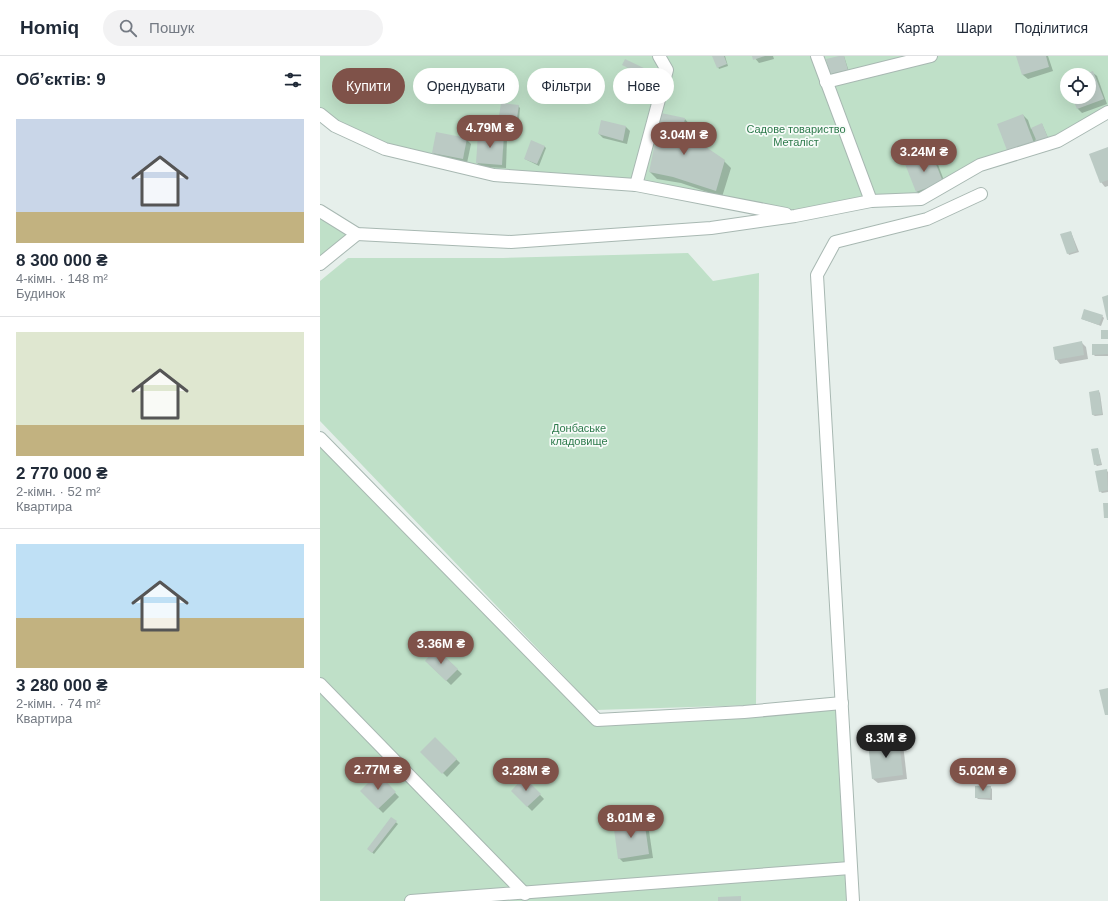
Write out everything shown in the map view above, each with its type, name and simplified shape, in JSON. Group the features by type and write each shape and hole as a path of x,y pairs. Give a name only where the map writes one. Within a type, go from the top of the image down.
{"street":[{"path":"636,185 667,70 659,56"},
{"path":"817,56 871,201"},
{"path":"826,82 931,56"},
{"path":"320,211 357,234 511,242 711,228 796,216 871,201 921,199 980,165 1058,141 1108,112"},
{"path":"320,114 335,126 385,149 494,175 636,185 796,216"},
{"path":"853,901 817,275 835,242 927,219 981,194"},
{"path":"320,264 357,234"},
{"path":"320,438 596,720 744,712 842,703"},
{"path":"320,684 525,894"},
{"path":"411,901 525,894 850,868"}],"green space":[{"name":"Садове товариство Металіст","path":"320,56 1108,56 1108,112 1058,141 980,165 921,199 795,216 636,185 494,175 385,149 320,114"},
{"path":"320,211 357,234 320,264"},
{"name":"Донбаське кладовище","path":"688,253 713,281 759,273 756,705 596,710 320,421 320,281 348,258 503,258"},
{"path":"320,438 596,720 842,703 853,901 320,901"}],"building":[{"path":"712,56 724,56 727,64 717,68"},
{"path":"752,56 765,56 753,60"},
{"path":"844,56 848,70 830,74 826,59"},
{"path":"1016,56 1046,56 1049,67 1022,75"},
{"path":"625,59 644,68 628,68 622,65"},
{"path":"1096,79 1104,99 1096,102"},
{"path":"501,104 519,105 517,118 499,116"},
{"path":"1075,104 1090,104 1077,109"},
{"path":"661,113 685,118 682,134 690,136 725,160 716,191 673,177 649,172"},
{"path":"1023,114 1034,143 1008,153 997,124"},
{"path":"601,120 626,126 623,141 598,134"},
{"path":"1042,123 1048,138 1037,142 1031,128"},
{"path":"436,132 467,138 463,159 432,153"},
{"path":"478,133 504,134 502,165 476,163"},
{"path":"531,140 545,146 537,164 524,159"},
{"path":"1108,147 1108,180 1100,183 1089,154"},
{"path":"932,154 943,182 916,192 905,164"},
{"path":"1071,231 1077,251 1067,254 1060,234"},
{"path":"1108,295 1108,320 1107,320 1102,297"},
{"path":"1084,309 1103,315 1099,325 1081,319"},
{"path":"1101,330 1108,330 1108,339 1101,339"},
{"path":"1082,341 1084,355 1055,360 1053,347"},
{"path":"1092,344 1108,344 1108,354 1092,355"},
{"path":"1099,390 1102,414 1092,415 1089,392"},
{"path":"1098,448 1101,464 1094,465 1091,449"},
{"path":"1107,469 1108,490 1099,492 1095,471"},
{"path":"1103,503 1108,503 1108,518 1104,518"},
{"path":"436,648 458,669 446,681 425,661"},
{"path":"1108,688 1108,715 1105,715 1099,690"},
{"path":"435,737 457,759 442,774 420,752"},
{"path":"899,739 903,775 872,779 868,743"},
{"path":"378,773 396,792 378,809 360,791"},
{"path":"524,777 541,794 527,807 511,791"},
{"path":"975,786 991,786 990,798 975,798"},
{"path":"391,817 397,821 372,853 367,849"},
{"path":"644,819 649,854 618,859 613,822"},
{"path":"741,896 741,901 718,901 718,897"}]}
